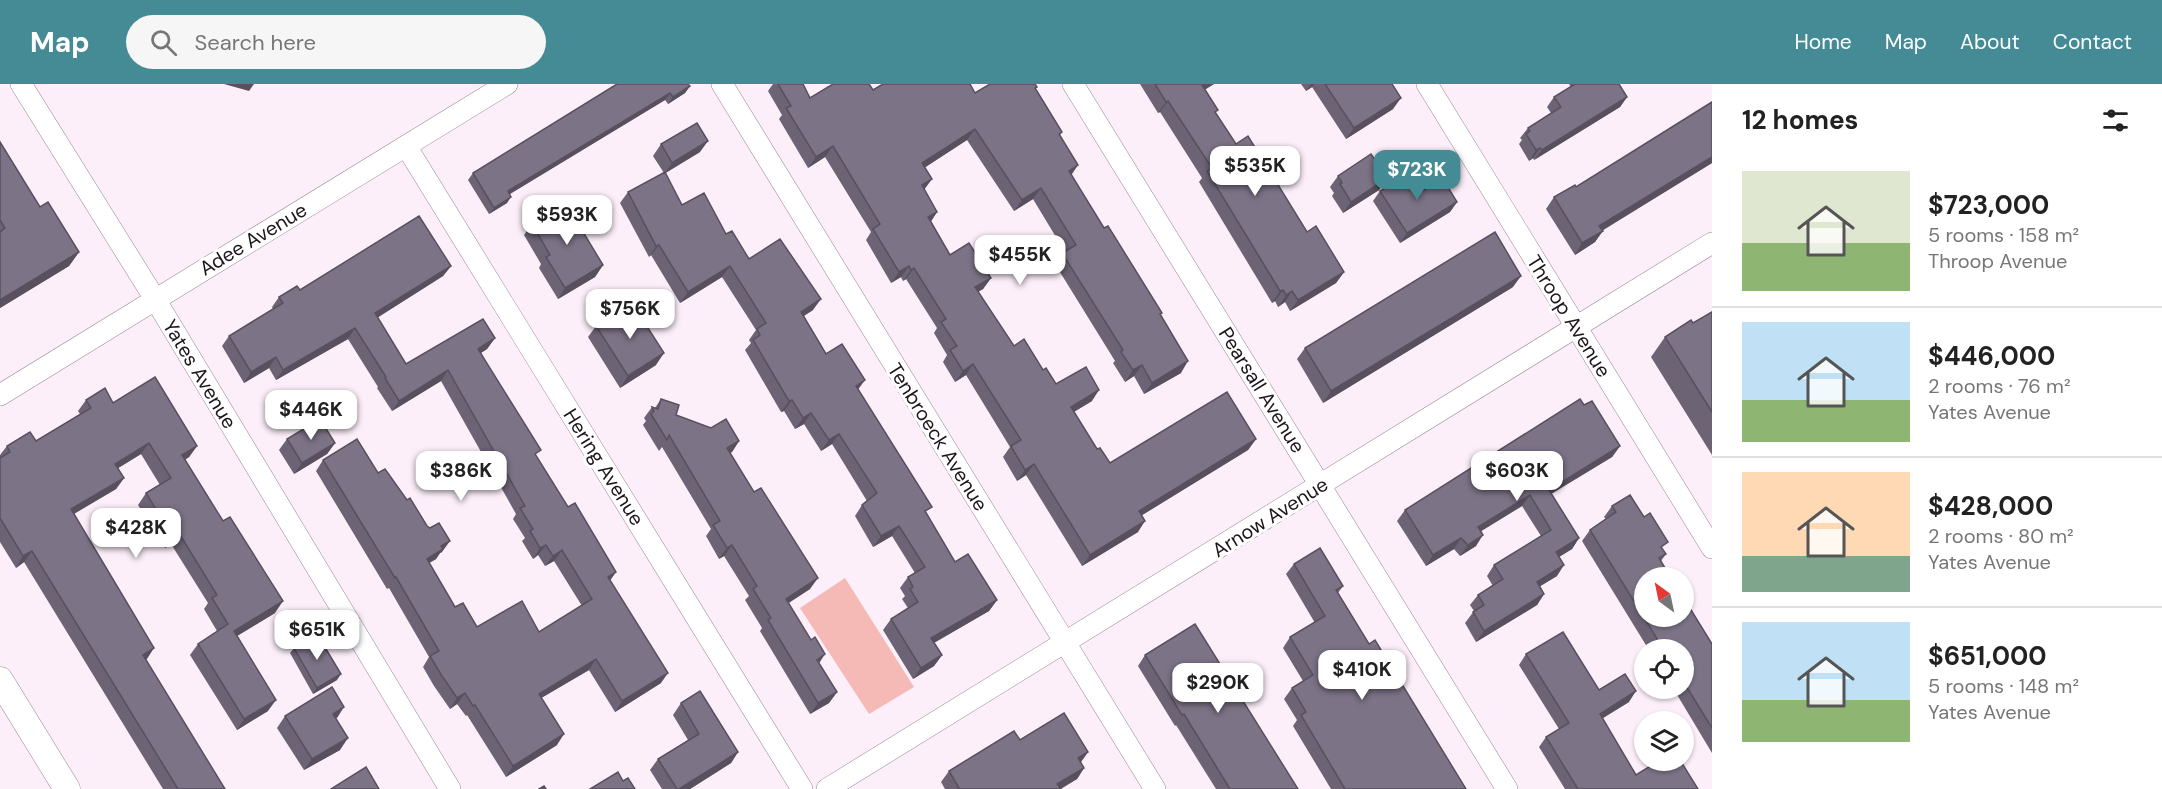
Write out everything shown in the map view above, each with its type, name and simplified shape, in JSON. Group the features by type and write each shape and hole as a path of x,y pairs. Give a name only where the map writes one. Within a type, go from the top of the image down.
{"street":[{"name":"Yates Avenue","path":"21,84 155,299 450,789"},
{"name":"Adee Avenue","path":"0,395 507,84"},
{"name":"Tenbroeck Avenue","path":"722,84 1155,789"},
{"name":"Pearsall Avenue","path":"1073,84 1507,789"},
{"name":"Throop Avenue","path":"1427,84 1712,548"},
{"name":"Hering Avenue","path":"405,146 802,789"},
{"name":"Arnow Avenue","path":"826,789 1712,243"},
{"path":"0,680 67,789"}],"shaded area":[{"path":"845,578 914,687 869,714 800,608"}],"building":[{"path":"617,84 688,84 690,86 673,97 670,93 508,191 511,197 494,208 473,173"},
{"path":"778,84 803,84 810,98 833,84 869,84 873,90 883,84 970,84 975,93 990,84 1035,84 1037,87 1035,88 1062,132 1059,134 1078,165 1069,171 1104,228 1108,226 1162,313 1160,314 1188,361 1152,383 1142,365 1133,370 1121,352 1123,350 1062,253 1076,245 1041,188 1022,200 975,129 922,163 932,179 922,185 937,212 928,217 950,255 969,243 991,278 975,287 1014,346 1024,339 1043,370 1046,368 1056,384 1086,367 1099,390 1071,407 1097,449 1100,448 1110,463 1227,392 1256,439 1139,511 1145,521 1090,555 1034,464 1025,470 1011,446 1021,440 973,364 963,371 950,350 957,346 941,322 946,319 914,268 911,270 909,266 899,272 873,229 880,224 833,146 816,157 786,108 791,106"},
{"path":"1155,84 1203,84 1218,110 1215,112 1236,144 1248,136 1307,232 1316,226 1344,272 1298,300 1292,291 1286,295 1283,290 1280,291 1207,171 1212,168"},
{"path":"1325,84 1392,84 1401,98 1354,128"},
{"path":"1575,84 1619,84 1627,97 1542,150 1540,148 1536,150 1526,134 1530,131 1528,128 1561,107 1554,97"},
{"path":"1712,102 1712,157 1599,226 1603,231 1582,243 1554,197 1575,185 1576,187"},
{"path":"697,123 708,141 672,163 661,144"},
{"path":"0,142 40,207 48,202 79,252 0,300 0,232 5,228 0,220"},
{"path":"1371,154 1387,178 1351,202 1338,176"},
{"path":"665,172 682,205 704,193 726,234 732,231 749,259 780,239 821,299 801,312 826,354 842,344 865,380 856,386 932,507 925,511 955,562 968,554 997,600 931,638 942,655 921,668 891,619 918,602 910,589 913,587 908,577 925,567 899,526 881,536 862,505 877,493 839,434 829,440 811,413 803,418 792,400 789,401 753,340 760,335 757,329 766,323 730,266 688,292 659,245 656,246 628,192"},
{"path":"1411,173 1422,191 1443,179 1457,202 1407,233 1380,191"},
{"path":"567,203 603,265 565,288 546,257 550,255 532,224"},
{"path":"419,216 451,266 375,313 406,364 483,319 495,338 478,349 541,450 535,454 568,507 575,503 616,572 608,577 668,673 622,701 596,659 539,694 564,734 513,766 475,705 473,706 465,693 457,698 442,676 430,656 439,651 323,460 357,439 378,473 385,469 407,500 410,498 427,526 430,528 439,523 450,541 441,546 443,549 427,559 455,607 463,603 477,627 522,601 539,632 592,599 562,550 553,556 546,545 540,548 530,531 533,529 520,508 525,506 448,370 399,401 355,328 283,370 276,357 251,372 229,336 283,303 279,297 297,286 300,290"},
{"path":"1495,232 1521,276 1331,391 1305,348"},
{"path":"632,303 664,353 628,376 596,326"},
{"path":"1712,312 1712,412 1665,337 1691,320 1693,323"},
{"path":"155,377 197,446 182,455 223,521 230,517 283,601 234,631 276,700 244,719 198,644 228,624 212,598 217,595 179,533 173,537 146,493 171,478 149,443 115,464 124,478 71,509 154,648 143,655 225,789 178,789 32,551 23,556 0,518 0,458 10,452 7,446 30,432 36,441 91,408 86,400 105,388 113,403"},
{"path":"661,399 679,405 676,415 711,428 726,419 739,441 727,448 754,492 761,488 818,578 786,599 811,640 815,637 825,654 817,660 837,692 818,703 768,620 771,618 753,589 757,586 732,545 727,548 713,525 720,521 669,435 667,440 651,414 654,411 652,407 658,409"},
{"path":"1580,399 1584,405 1592,401 1620,446 1549,490 1579,538 1556,552 1564,565 1537,582 1544,594 1484,631 1473,612 1484,605 1478,595 1503,579 1494,565 1551,530 1530,495 1478,527 1483,535 1468,545 1461,538 1433,555 1405,510"},
{"path":"320,419 335,443 302,463 287,439"},
{"path":"1630,495 1644,517 1650,513 1668,542 1661,547 1666,554 1659,558 1664,567 1634,567 1634,601 1590,530 1616,512 1612,506"},
{"path":"1320,548 1343,586 1336,590 1369,644 1375,640 1466,789 1345,789 1301,715 1306,712 1292,688 1313,675 1290,637 1325,616 1294,564"},
{"path":"1694,615 1712,644 1712,728 1694,699 1694,639 1657,639 1650,627 1694,627"},
{"path":"1195,624 1298,789 1230,789 1184,714 1182,715 1145,655"},
{"path":"1563,632 1599,690 1625,674 1634,688 1634,692 1600,714 1636,775 1642,771 1687,771 1698,789 1578,789 1546,737 1569,723 1526,654"},
{"path":"317,634 341,674 317,688 294,648"},
{"path":"332,687 344,707 333,714 348,738 312,759 285,716"},
{"path":"700,691 738,752 677,789 658,759 699,734 681,703"},
{"path":"1064,713 1088,752 1078,758 1084,768 1057,784 1061,789 957,789 959,788 949,771 1014,731 1020,740"},
{"path":"366,767 379,789 331,789"},
{"path":"618,772 623,781 628,778 635,789 590,789"}]}
